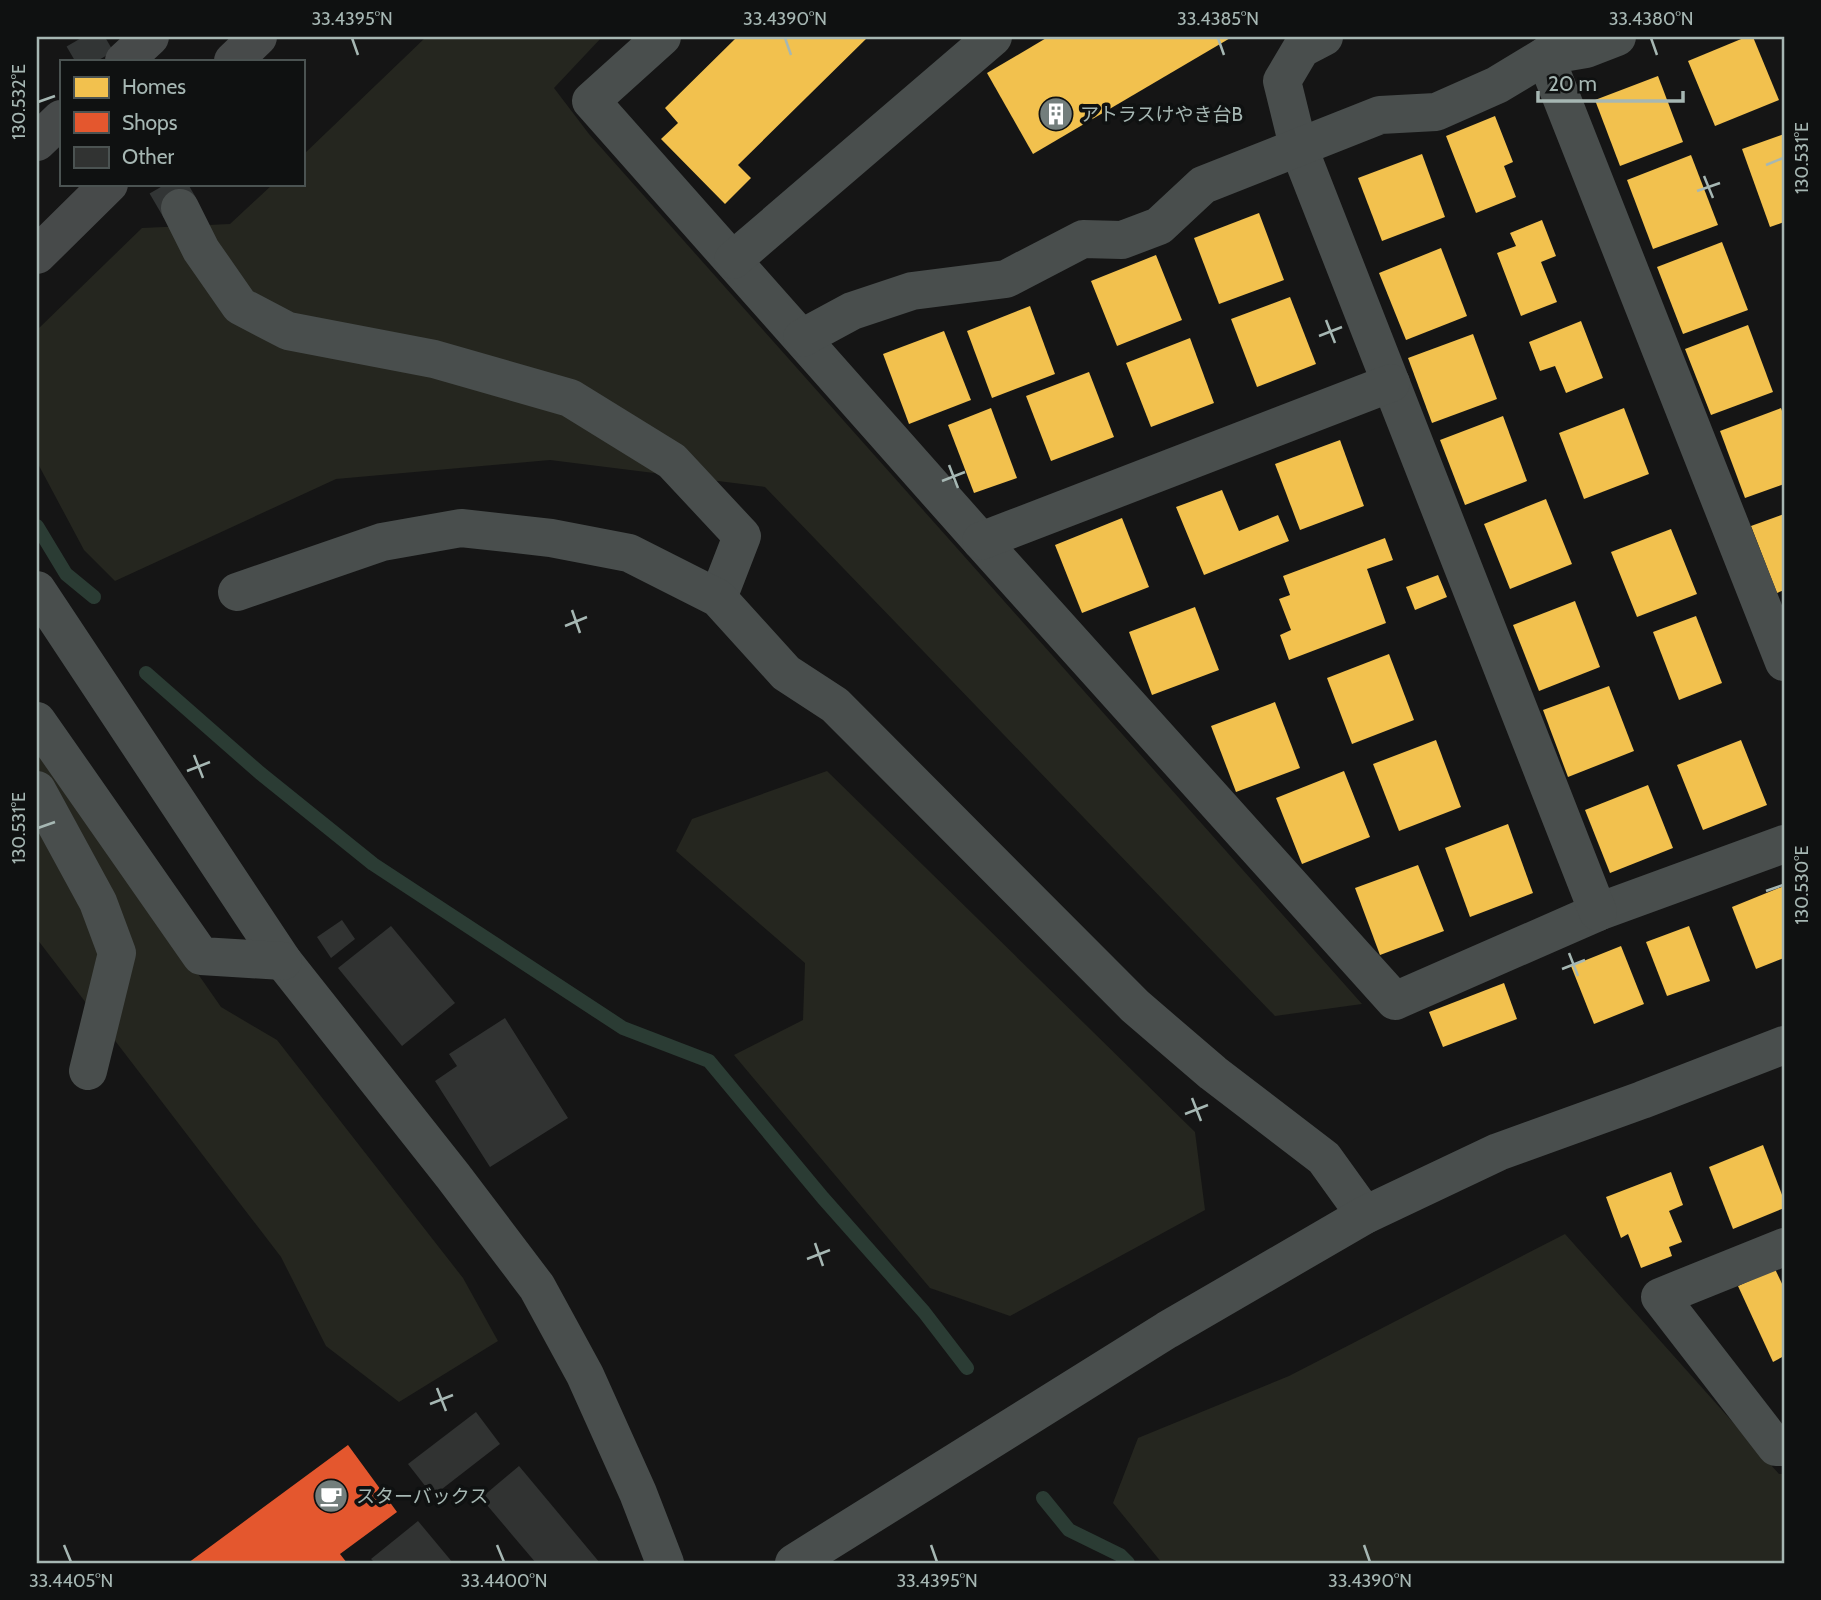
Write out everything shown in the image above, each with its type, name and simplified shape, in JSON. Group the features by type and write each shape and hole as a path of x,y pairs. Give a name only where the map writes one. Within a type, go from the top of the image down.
{"highway":[{"path":"125,60 150,37"},
{"path":"234,60 258,37"},
{"path":"37,142 60,120"},
{"path":"37,255 107,186"}],"street":[{"path":"662,37 591,101 981,541 1395,1000 1598,912 1784,844"},
{"path":"733,260 993,37"},
{"path":"1324,37 1301,49 1282,81 1298,146 1598,912"},
{"path":"802,338 852,311 912,291 1006,279 1083,239 1122,240 1158,226 1203,185 1298,146 1380,115 1436,112 1497,85 1545,56 1586,49 1617,37"},
{"path":"1545,56 1784,662"},
{"path":"180,208 201,250 240,306 288,331 434,359 570,398 672,461 741,536 718,598"},
{"path":"981,541 1391,383"},
{"path":"237,592 382,542 461,528 551,538 629,554 718,598 786,673 835,705 1135,1006 1213,1073 1324,1158 1365,1215"},
{"path":"37,590 283,961 537,1286 584,1375 638,1493 665,1563"},
{"path":"37,721 201,956 283,961"},
{"path":"37,790 98,902 117,953 88,1070"},
{"path":"794,1563 1167,1330 1365,1215 1498,1152 1784,1045"},
{"path":"1784,1247 1660,1297 1776,1447 1784,1447"}],"shaded area":[{"path":"426,37 602,37 554,88 589,134 1362,1004 1275,1016 765,487 550,460 336,479 115,581 84,550 37,462 37,330 142,228 230,224 271,186 304,186 304,154"},
{"path":"37,743 221,1007 277,1040 463,1278 498,1341 399,1402 326,1346 281,1257 37,939"},
{"path":"827,771 1195,1132 1205,1210 1010,1316 930,1288 734,1055 803,1020 805,963 676,851 692,819"},
{"path":"1565,1234 1779,1474 1784,1474 1784,1563 1162,1563 1113,1503 1138,1438 1289,1376"}],"building: Homes":[{"path":"737,37 868,37 738,165 751,178 725,204 661,139 678,123 665,108"},
{"name":"アトラスけやき台B","path":"1048,37 1232,37 1033,154 987,73"},
{"path":"1746,37 1753,37 1779,100 1715,126 1688,61"},
{"path":"1658,76 1683,142 1620,166 1595,100"},
{"path":"1495,116 1513,162 1504,166 1516,197 1476,213 1446,136"},
{"path":"1784,134 1784,222 1770,227 1742,149"},
{"path":"1422,154 1445,217 1382,241 1358,178"},
{"path":"1691,155 1718,225 1653,249 1627,180"},
{"path":"1259,213 1284,280 1219,304 1194,238"},
{"path":"1542,220 1556,256 1541,262 1557,302 1521,316 1497,253 1516,246 1510,233"},
{"path":"1722,242 1748,310 1683,334 1657,267"},
{"path":"1441,248 1467,316 1406,340 1379,273"},
{"path":"1156,255 1182,320 1117,346 1091,281"},
{"path":"1290,297 1316,364 1257,387 1231,319"},
{"path":"1030,306 1055,374 992,398 967,331"},
{"path":"1581,321 1603,378 1566,393 1555,366 1540,371 1529,342"},
{"path":"1748,325 1773,392 1711,415 1685,349"},
{"path":"944,331 971,400 909,424 883,354"},
{"path":"1473,334 1497,399 1432,423 1408,358"},
{"path":"1190,338 1214,403 1151,427 1126,363"},
{"path":"1089,372 1114,437 1051,461 1026,396"},
{"path":"991,408 1017,478 974,493 948,425"},
{"path":"1624,408 1649,474 1584,499 1559,433"},
{"path":"1781,408 1784,417 1784,484 1745,498 1720,431"},
{"path":"1503,416 1527,481 1465,505 1440,440"},
{"path":"1340,440 1364,506 1300,530 1275,464"},
{"path":"1222,490 1239,531 1278,515 1289,541 1204,575 1176,507"},
{"path":"1546,499 1572,564 1510,589 1484,524"},
{"path":"1784,514 1784,590 1777,593 1751,526"},
{"path":"1122,518 1149,587 1082,613 1055,545"},
{"path":"1671,529 1697,594 1637,617 1611,552"},
{"path":"1385,538 1393,560 1367,569 1386,623 1289,660 1280,635 1291,630 1279,599 1290,595 1283,576"},
{"path":"1438,575 1447,597 1415,610 1406,587"},
{"path":"1575,601 1600,667 1539,691 1513,625"},
{"path":"1195,607 1219,670 1152,695 1129,632"},
{"path":"1696,616 1722,683 1679,700 1653,632"},
{"path":"1389,654 1414,720 1352,744 1327,678"},
{"path":"1609,686 1634,751 1568,777 1543,710"},
{"path":"1275,702 1300,768 1236,792 1211,726"},
{"path":"1436,740 1461,807 1399,831 1373,764"},
{"path":"1741,740 1767,805 1703,830 1677,765"},
{"path":"1344,771 1370,837 1302,864 1276,798"},
{"path":"1648,785 1673,848 1610,873 1585,810"},
{"path":"1508,824 1533,893 1470,917 1445,848"},
{"path":"1418,865 1444,931 1380,955 1355,888"},
{"path":"1784,886 1784,958 1756,969 1732,907"},
{"path":"1689,926 1710,981 1667,996 1646,942"},
{"path":"1621,946 1644,1004 1594,1024 1571,966"},
{"path":"1504,983 1517,1019 1443,1047 1429,1012"},
{"path":"1763,1145 1784,1200 1784,1208 1733,1229 1709,1167"},
{"path":"1671,1172 1683,1205 1669,1211 1682,1242 1669,1247 1672,1256 1641,1268 1628,1234 1621,1238 1606,1197"},
{"path":"1775,1269 1784,1288 1784,1356 1773,1362 1738,1286"}],"building: Shops":[{"path":"348,1445 397,1512 340,1554 347,1563 188,1563"}],"building: Other":[{"path":"342,920 355,939 331,958 317,937"},
{"path":"391,926 455,1003 402,1046 338,968"},
{"path":"505,1018 568,1118 490,1167 435,1081 457,1066 449,1054"},
{"path":"476,1412 500,1444 433,1496 408,1464"},
{"path":"519,1466 600,1563 536,1563 481,1498"},
{"path":"418,1521 453,1563 375,1563 371,1559"}],"waterway":[{"path":"37,526 66,574 94,597"},
{"path":"146,673 260,773 373,864 623,1028 709,1061 823,1198 924,1312 967,1368"},
{"path":"1043,1498 1069,1530 1120,1555 1128,1563"}],"tunnel":[{"path":"83,37 96,60"},
{"path":"167,186 180,208"}],"place":[{"name":"アトラスけやき台B","path":"1056,114"},
{"name":"スターバックス","path":"331,1496"}]}
